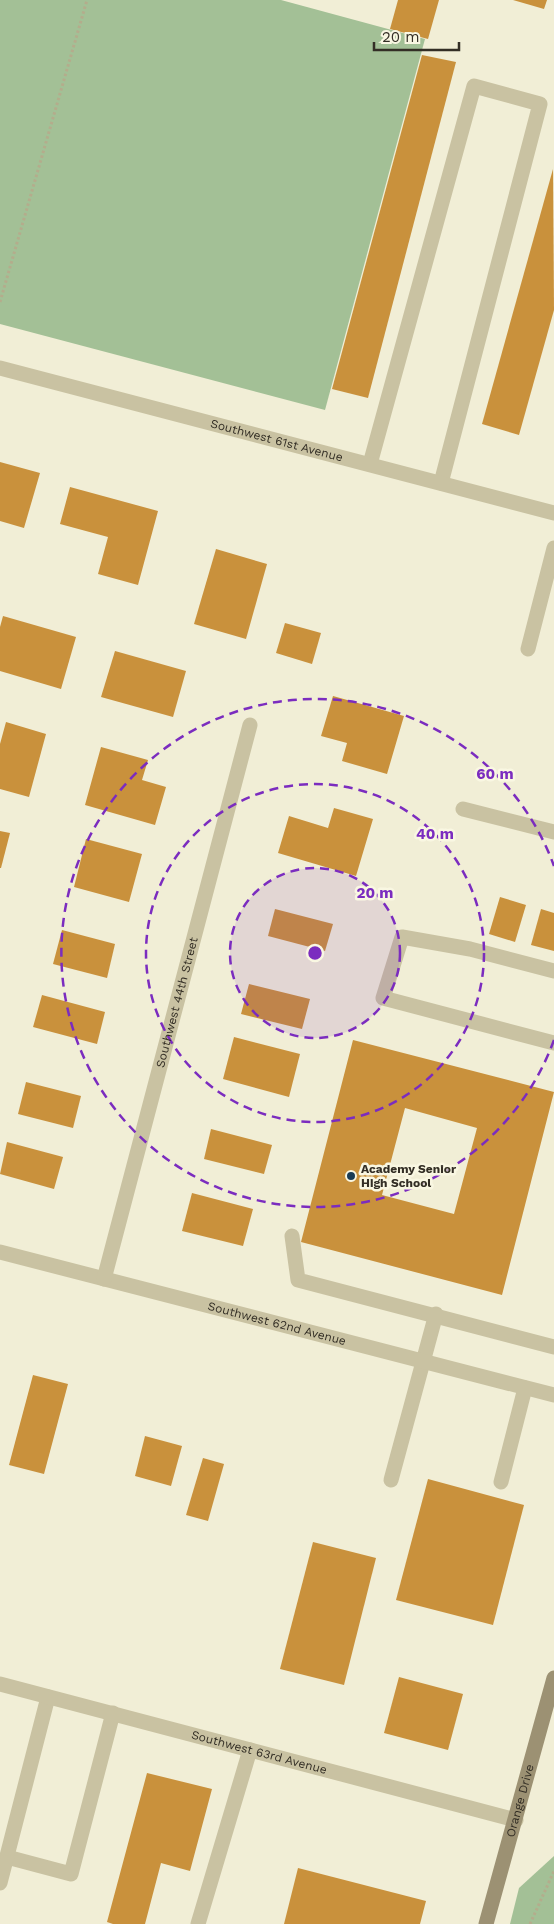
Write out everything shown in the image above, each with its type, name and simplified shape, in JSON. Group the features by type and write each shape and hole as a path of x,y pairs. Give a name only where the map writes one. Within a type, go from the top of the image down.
{"street":[{"path":"370,464 474,86 540,104 441,483"},
{"name":"Southwest 61st Avenue","path":"0,368 554,512"},
{"path":"528,649 554,548"},
{"name":"Southwest 44th Street","path":"104,1279 250,725"},
{"path":"463,809 554,832"},
{"path":"554,971 470,949 402,937 383,998 554,1043"},
{"path":"292,1236 298,1280 436,1314 554,1347"},
{"name":"Southwest 62nd Avenue","path":"0,1252 424,1363 554,1395"},
{"path":"392,1480 436,1314"},
{"path":"501,1482 525,1388"},
{"name":"Orange Drive","path":"486,1924 554,1678"},
{"name":"Southwest 63rd Avenue","path":"0,1684 516,1820"},
{"path":"0,1883 48,1697"},
{"path":"7,1857 70,1874 113,1713"},
{"path":"198,1924 250,1750"}],"path":[{"path":"0,302 87,0"},
{"path":"530,1924 554,1871"}],"green space":[{"path":"0,0 281,0 425,39 325,410 0,324"},
{"path":"554,1856 554,1924 510,1924 519,1888"}],"building":[{"path":"398,0 439,0 428,39 390,29"},
{"path":"513,0 547,0 544,9"},
{"path":"422,55 456,62 368,398 332,389"},
{"path":"553,169 554,310 519,435 482,424"},
{"path":"0,462 40,473 24,528 0,521"},
{"path":"70,487 158,511 138,585 98,574 108,537 60,524"},
{"path":"216,549 267,564 246,639 194,624"},
{"path":"3,616 76,637 61,689 0,671 0,627"},
{"path":"285,623 321,633 312,664 276,653"},
{"path":"115,651 186,671 173,717 101,697"},
{"path":"333,696 404,716 387,774 342,761 347,743 321,736"},
{"path":"6,722 46,734 29,797 0,789 0,744"},
{"path":"101,747 148,760 142,780 166,787 155,825 85,805"},
{"path":"334,808 373,819 356,876 278,853 289,816 328,828"},
{"path":"0,831 10,833 1,868 0,868"},
{"path":"86,839 142,854 129,902 74,887"},
{"path":"500,897 526,905 515,942 489,934"},
{"path":"275,909 333,924 325,951 268,936"},
{"path":"541,909 554,913 554,951 531,945"},
{"path":"62,930 115,944 107,978 53,964"},
{"path":"249,984 310,999 302,1029 241,1014"},
{"path":"42,995 105,1012 97,1044 33,1027"},
{"path":"234,1037 300,1054 289,1097 223,1079"},
{"path":"353,1040 554,1092 502,1295 301,1242","holes":["405,1108 477,1128 454,1214 382,1195"]},
{"path":"26,1082 81,1096 73,1128 18,1114"},
{"path":"211,1129 272,1145 264,1174 204,1159"},
{"path":"7,1142 63,1157 54,1189 0,1174"},
{"path":"192,1193 253,1209 243,1246 182,1231"},
{"path":"33,1375 68,1384 44,1474 9,1465"},
{"path":"145,1436 182,1446 171,1486 135,1476"},
{"path":"203,1458 224,1464 208,1521 186,1515"},
{"path":"428,1479 524,1505 493,1625 396,1600"},
{"path":"313,1542 376,1558 344,1685 280,1669"},
{"path":"399,1677 463,1694 448,1750 384,1733"},
{"path":"147,1773 212,1789 190,1871 161,1863 145,1924 113,1924 107,1922"},
{"path":"298,1868 426,1901 420,1924 284,1924"}],"place":[{"name":"Academy Senior High School","path":"351,1176"}]}
